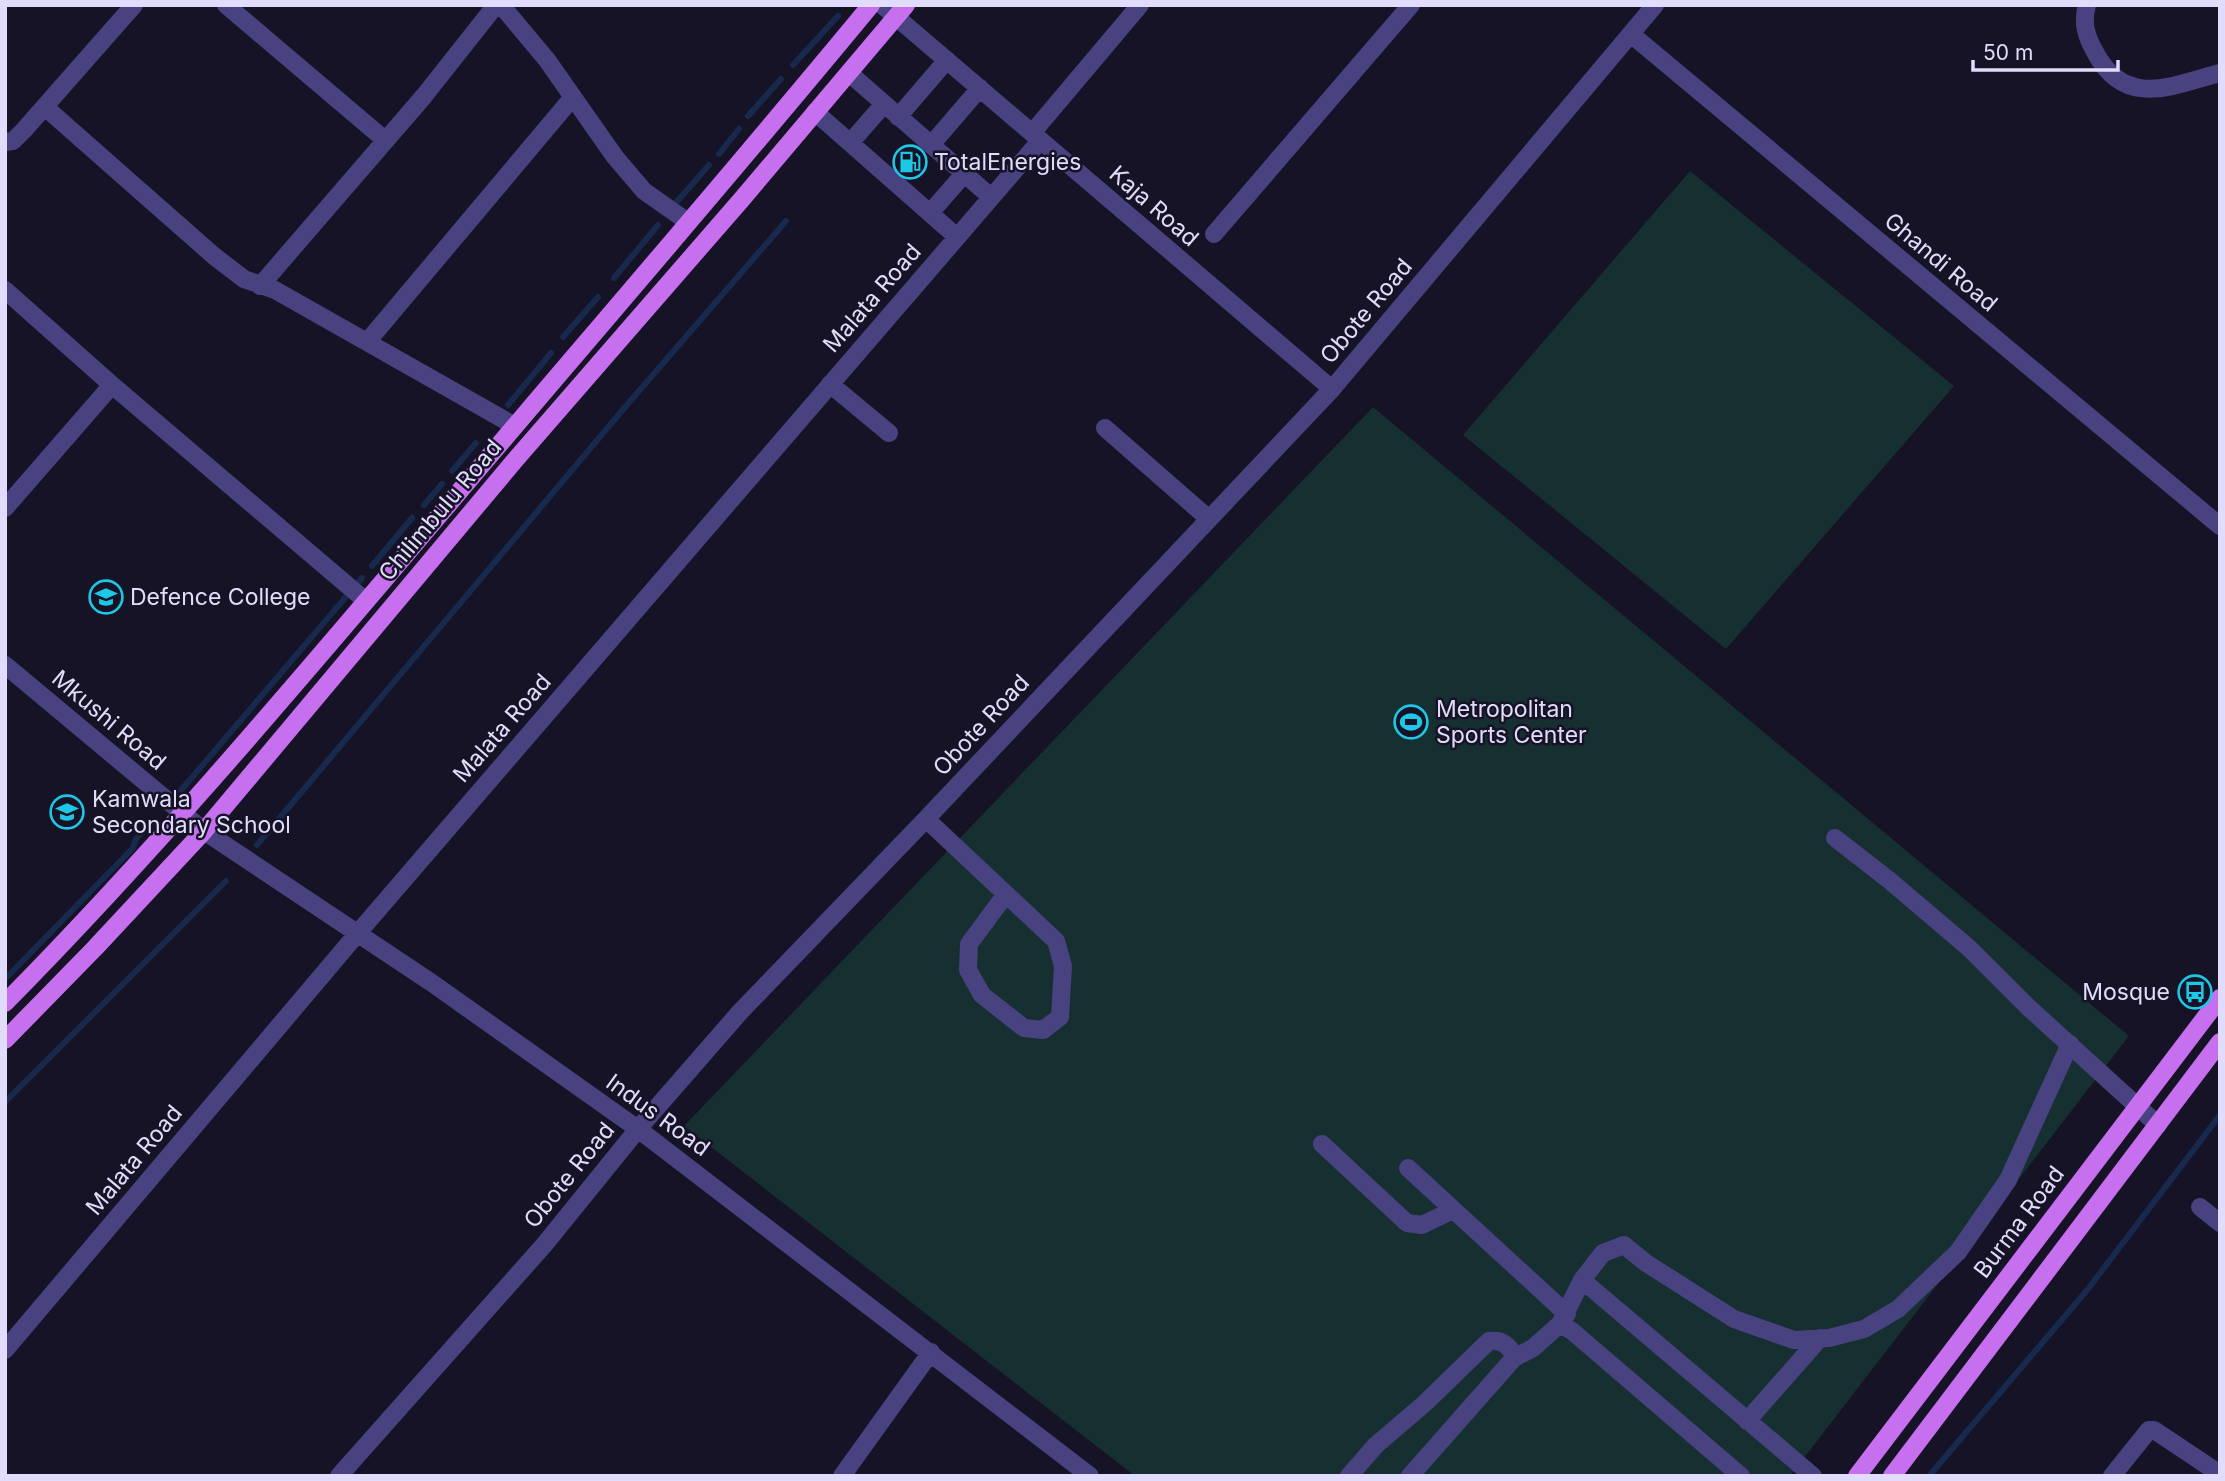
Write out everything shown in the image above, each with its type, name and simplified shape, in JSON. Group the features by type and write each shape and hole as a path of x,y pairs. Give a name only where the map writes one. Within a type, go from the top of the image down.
{"main road":[{"name":"Chilimbulu Road","path":"5,1003 76,931 182,813 366,601 871,5"},
{"name":"Chilimbulu Road","path":"5,1041 204,831 516,459 742,200 902,11"},
{"name":"Burma Road","path":"1857,1476 2220,998"},
{"path":"1892,1476 2220,1042"}],"street":[{"path":"8,146 46,108 135,5"},
{"path":"226,5 386,140"},
{"path":"260,286 499,5 573,97 615,158 644,191 688,222"},
{"name":"Kaja Road","path":"882,5 902,11 947,60 1332,389"},
{"name":"Malata Road","path":"5,1350 357,934 991,197 1140,5"},
{"path":"1214,234 1411,5"},
{"name":"Obote Road","path":"340,1476 544,1245 638,1129 740,1012 1332,389 1655,5"},
{"path":"2087,5 2084,17 2086,35 2111,75 2145,90 2157,90 2220,74"},
{"name":"Ghandi Road","path":"1632,35 2220,526"},
{"path":"898,117 947,60"},
{"path":"849,73 991,197"},
{"path":"931,145 980,88"},
{"path":"368,342 573,97"},
{"path":"850,143 884,104"},
{"path":"46,108 214,256 244,279 275,290 515,426"},
{"path":"815,112 957,237"},
{"path":"930,213 964,174"},
{"path":"5,290 112,385 366,601"},
{"path":"830,384 889,433"},
{"path":"5,508 112,385"},
{"path":"1105,428 1209,519"},
{"name":"Mkushi Road","path":"5,665 182,813"},
{"name":"Indus Road","path":"182,813 204,831 432,983 638,1129 1090,1476"},
{"path":"926,819 1006,894 1056,941 1063,966 1060,1017 1043,1030 1024,1028 982,995 968,970 970,944 1006,894"},
{"path":"1835,838 1969,948 2028,1007 2158,1125"},
{"path":"1410,1476 1514,1358 1533,1348 1563,1319 1583,1280 1603,1253 1624,1245 1646,1263 1734,1319 1794,1340 1864,1329 1898,1309 1958,1252 2008,1180 2070,1044"},
{"path":"1322,1144 1407,1223 1422,1225 1453,1210"},
{"path":"1408,1168 1563,1319 1572,1331 1741,1476"},
{"path":"2200,1207 2220,1223"},
{"path":"1583,1280 1814,1476"},
{"path":"1747,1421 1820,1338"},
{"path":"1349,1476 1376,1445 1424,1405 1489,1341 1503,1343 1511,1349 1514,1358"},
{"path":"842,1476 931,1352"},
{"path":"2112,1476 2149,1430 2154,1430 2220,1474"}],"green space":[{"path":"1690,171 1954,386 1726,649 1463,435"},
{"name":"Metropolitan Sports Center","path":"1373,407 2129,1036 1790,1476 1135,1476 684,1126"}],"waterway":[{"path":"793,65 838,16"},
{"path":"748,116 781,79"},
{"path":"719,154 739,129"},
{"path":"674,205 709,165"},
{"path":"257,845 620,413 786,221"},
{"path":"614,278 658,225"},
{"path":"563,337 598,297"},
{"path":"508,405 551,353"},
{"path":"452,471 476,443"},
{"path":"424,505 442,484"},
{"path":"372,566 412,518"},
{"path":"177,795 362,578"},
{"path":"5,979 133,848 136,839 152,823"},
{"path":"5,1102 226,881"},
{"path":"1929,1476 2088,1289 2220,1115"}],"place":[{"name":"TotalEnergies","path":"910,162"},
{"name":"Defence College","path":"106,597"},
{"name":"Metropolitan Sports Center","path":"1411,722"},
{"name":"Kamwala Secondary School","path":"67,812"},
{"name":"Mosque","path":"2195,992"}]}
